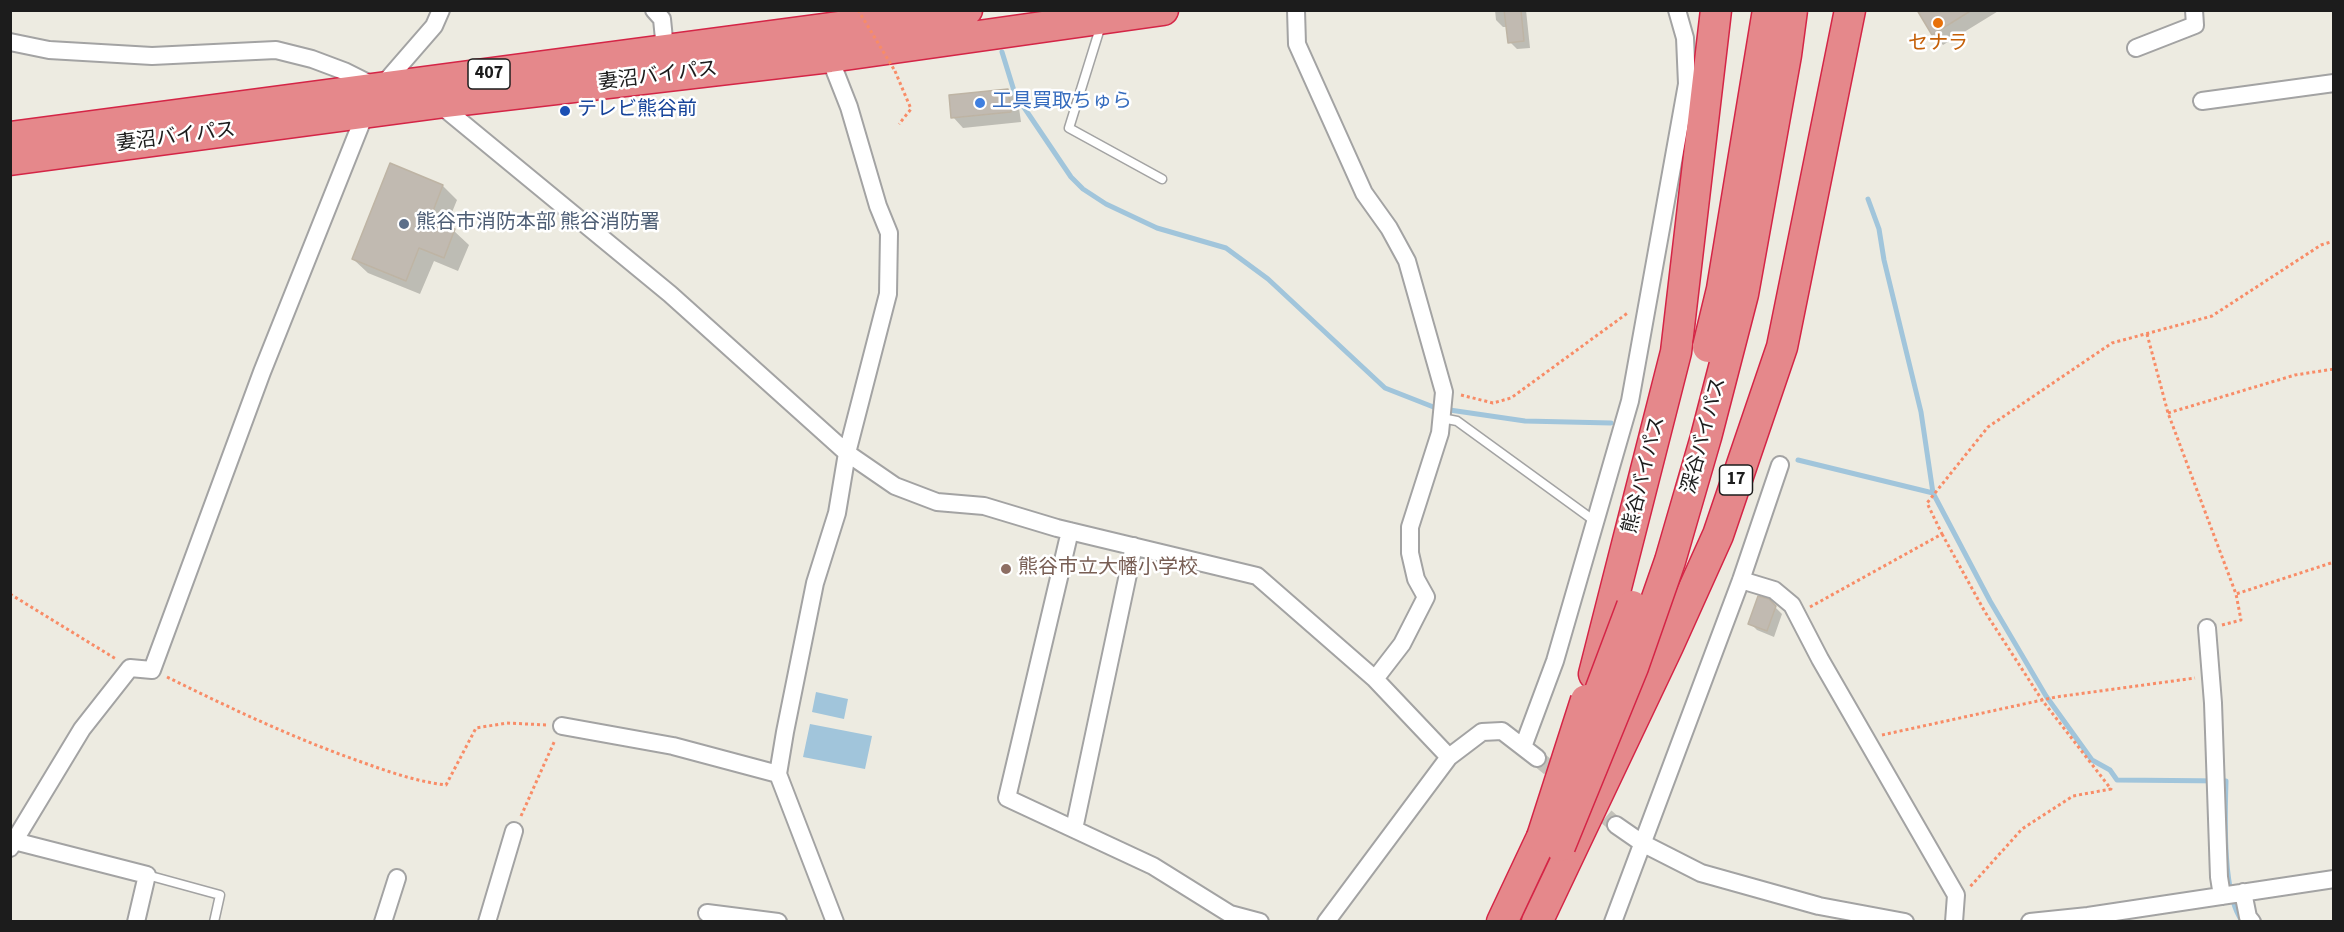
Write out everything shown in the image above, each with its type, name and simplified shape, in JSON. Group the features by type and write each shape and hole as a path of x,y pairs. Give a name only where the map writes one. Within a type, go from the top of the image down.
{"highway":[{"name":"妻沼バイパス","path":"10,160 379,104 665,49 967,10"},
{"name":"妻沼バイパス","path":"10,137 379,104 438,103 830,57 1163,10"},
{"path":"1695,10 1711,58"},
{"name":"熊谷バイパス","path":"1525,921 1551,842 1676,352 1716,10"},
{"name":"深谷バイパス","path":"1551,842 1650,558 1686,435 1722,289 1768,10"},
{"name":"深谷バイパス","path":"1551,842 1636,657 1670,561 1706,437 1743,294 1792,10"},
{"name":"17","path":"1537,921 1668,646 1718,535 1785,336 1850,10"},
{"name":"熊谷バイパス","path":"1502,921 1551,842"}],"street":[{"path":"136,921 147,875 12,845 82,729 130,668 152,670 262,372 379,104 434,26 441,10"},
{"path":"654,10 662,19 665,49"},
{"path":"1296,10 1298,44 1302,54 1364,193 1389,228 1407,261 1444,394 1440,433 1410,527 1410,553 1416,579 1426,597 1402,644 1375,679"},
{"path":"1523,747 1555,661 1630,401 1687,84 1685,38 1677,10"},
{"path":"2136,48 2195,25 2194,10"},
{"path":"814,30 830,57 889,233 888,294 847,453 837,513 815,583 778,774 835,921"},
{"path":"10,42 49,50 152,56 276,50 344,70 379,104"},
{"path":"2202,101 2334,83"},
{"path":"438,103 670,294 847,453 895,486 937,502 984,506 1070,531 1257,576 1375,679 1449,757"},
{"path":"1613,921 1741,580 1780,465"},
{"path":"1070,531 1007,798 1153,866 1230,914 1260,921"},
{"path":"1074,829 1134,546"},
{"path":"1741,580 1774,590 1791,604 1953,890 1956,903 1954,921"},
{"path":"2207,628 2216,770 2219,877 2223,895"},
{"path":"562,726 673,746 778,774"},
{"path":"1326,921 1449,757 1482,732 1502,731 1537,758"},
{"path":"1616,825 1641,843 1701,873 1819,906 1905,921"},
{"path":"487,921 514,831"},
{"path":"383,921 397,878"},
{"path":"2030,921 2088,916 2334,879"},
{"path":"2243,892 2248,917 2252,921"},
{"path":"707,913 778,921"}],"lane":[{"path":"1103,19 1069,128 1162,179"},
{"path":"1442,417 1458,421 1596,522"},
{"path":"147,875 220,895 214,921"}],"path":[{"path":"858,10 895,71 911,109 899,124"},
{"path":"1956,903 2022,829 2073,796 2111,789 2042,700 1985,612 1927,503 1988,427 2112,343 2212,316 2321,245 2334,241"},
{"path":"1444,394 1493,403 1511,398 1649,296"},
{"path":"2147,333 2168,413 2235,594 2241,620 2207,628"},
{"path":"2168,413 2295,375 2334,369"},
{"path":"1796,615 1942,534"},
{"path":"2235,594 2334,562"},
{"path":"10,594 130,668"},
{"path":"152,670 276,730 402,777 446,786 476,728 507,723 562,726 514,831"},
{"path":"1866,738 2042,700 2211,676"}],"water":[{"path":"816,692 848,699 844,719 812,712"},
{"path":"810,724 872,736 865,769 803,757"}],"building":[{"path":"1504,10 1521,10 1524,41 1508,43"},
{"name":"セナラ","path":"1917,10 1972,10 1932,35"},
{"name":"工具買取ちゅら","path":"1008,89 1011,112 951,118 949,95"},
{"name":"熊谷市消防本部 熊谷消防署","path":"390,163 443,185 430,219 455,229 444,258 419,248 406,281 352,259"},
{"path":"1758,596 1769,599 1776,606 1767,631 1748,624"}],"waterway":[{"path":"1002,52 1015,94 1071,177 1083,189 1106,204 1157,228 1226,248 1268,279 1385,388 1436,408 1525,421 1611,423"},
{"path":"1868,199 1879,229 1884,260 1921,412 1933,493 1990,601 2046,696 2092,760 2110,770 2117,780 2226,781 2225,834 2228,875 2236,910 2243,922"},
{"path":"1798,460 1933,493"}],"tunnel":[{"path":"1537,758 1566,782"},
{"path":"1588,801 1616,825"}],"place":[{"name":"セナラ","path":"1938,23"},
{"name":"工具買取ちゅら","path":"980,103"},
{"name":"テレビ熊谷前","path":"565,111"},
{"name":"熊谷市消防本部 熊谷消防署","path":"404,224"},
{"name":"熊谷市立大幡小学校","path":"1006,569"}]}
